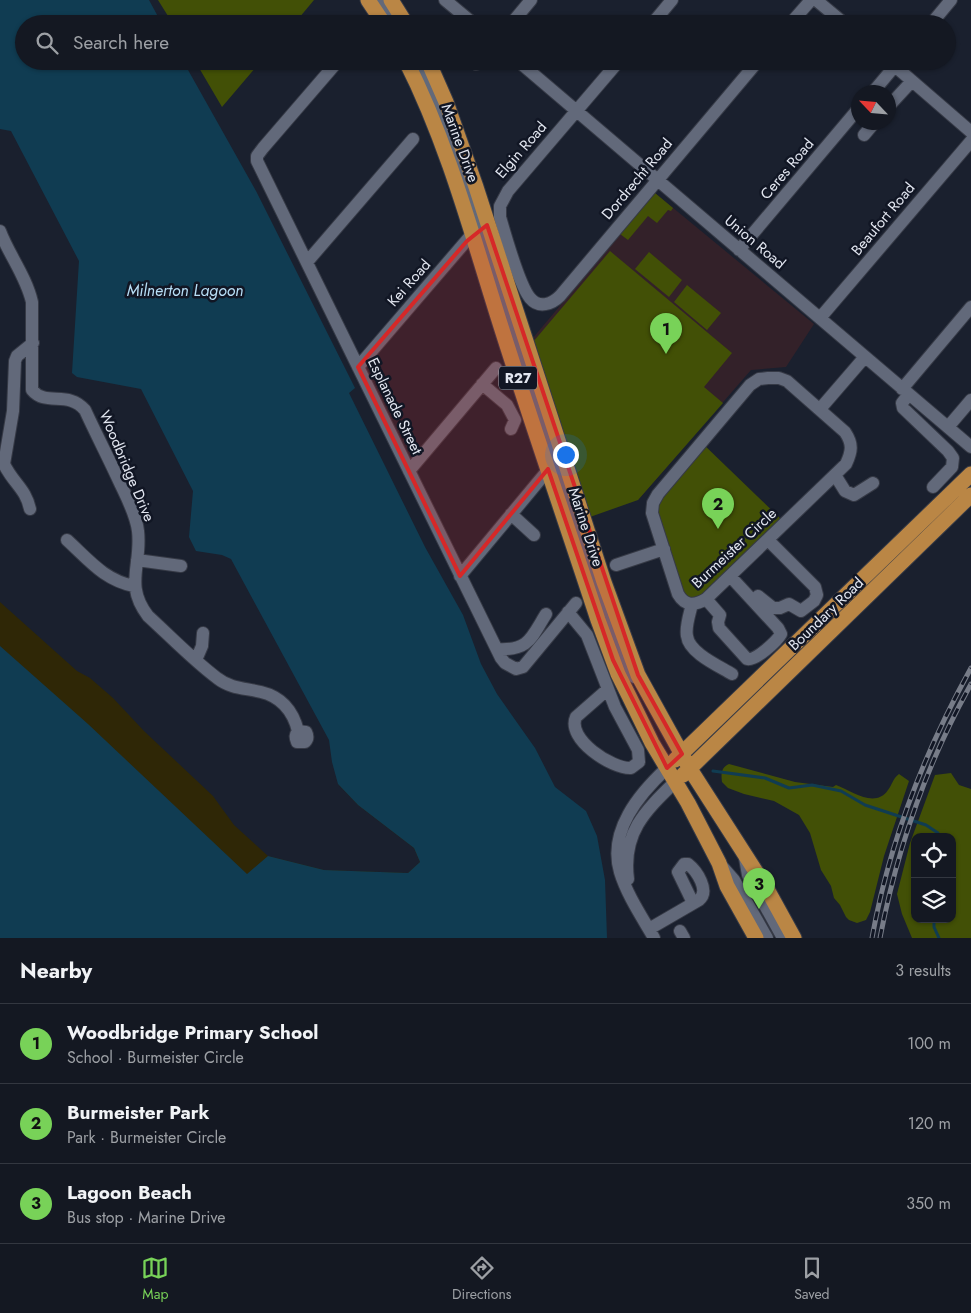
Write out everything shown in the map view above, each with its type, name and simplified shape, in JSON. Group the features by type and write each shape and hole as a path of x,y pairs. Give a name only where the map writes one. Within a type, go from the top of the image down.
{"main road":[{"path":"368,0 378,15"},
{"path":"391,0 400,15"},
{"name":"Marine Drive","path":"410,70 480,229 642,686 690,769 767,889 794,938"},
{"name":"Marine Drive","path":"432,70 454,122 480,229 498,317 613,660 648,735 688,803 719,863 727,886 756,938"},
{"name":"Boundary Road","path":"667,768 971,474"},
{"name":"Boundary Road","path":"675,782 971,495"}],"street":[{"path":"382,0 392,15"},
{"path":"445,0 463,15"},
{"path":"518,15 531,0"},
{"path":"660,15 672,0"},
{"path":"798,15 811,0"},
{"path":"816,0 834,15"},
{"path":"938,15 951,0"},
{"name":"Esplanade Street","path":"330,70 258,156 257,161 501,658 511,667 520,669 527,664 572,607 587,635 608,689"},
{"path":"424,70 445,120 480,229"},
{"name":"Union Road","path":"529,70 820,318 864,358 971,447"},
{"name":"Elgin Road","path":"535,302 530,298 522,283 500,217 500,206 508,191 611,70"},
{"name":"Dordrecht Road","path":"535,302 546,305 556,300 750,70"},
{"path":"878,85 890,70"},
{"path":"902,70 971,132"},
{"path":"896,99 912,81"},
{"name":"Ceres Road","path":"739,250 851,117"},
{"path":"864,135 868,130"},
{"path":"307,262 413,140"},
{"name":"Beaufort Road","path":"820,318 971,141"},
{"name":"Kei Road","path":"358,367 480,229"},
{"name":"Woodbridge Drive","path":"0,231 29,289 32,302 32,390 35,394 45,398 70,399 80,404 86,410 137,522 137,560 134,586 140,606 148,616 218,680 235,688 262,692 278,700 294,715 298,731"},
{"path":"933,487 952,468 953,458 903,408 902,403 905,391 971,307"},
{"path":"30,509 26,495 2,463 13,411 14,361 20,352 33,343"},
{"path":"820,409 864,358"},
{"path":"409,471 496,368"},
{"name":"Burmeister Circle","path":"779,378 787,381 845,432 852,447 846,464 835,475 706,600 692,604 684,601 678,594 652,513 653,503 658,494 750,385 759,379 779,378"},
{"path":"482,384 510,409 515,420 511,429"},
{"path":"948,427 971,400"},
{"path":"460,576 548,470"},
{"path":"835,475 845,491 854,495 873,483"},
{"path":"511,514 534,535"},
{"path":"67,540 104,574 114,580 134,586"},
{"path":"732,574 773,608 780,608 789,604 801,611 814,600 818,592 814,586 768,540"},
{"path":"616,565 664,549"},
{"path":"137,560 181,566"},
{"path":"706,600 720,615 719,628 748,659 754,659 778,639 781,634 778,628 732,574"},
{"path":"692,604 687,638 704,658 732,674"},
{"path":"496,649 511,650 524,645 533,636 546,614"},
{"path":"196,660 202,646 204,634"},
{"path":"608,689 640,757 639,762 631,768 617,765 600,756 583,742 574,728 576,717 608,689"},
{"path":"667,768 638,798 623,824 619,839 620,872 630,896 651,934 698,900"},
{"path":"630,896 627,873 628,857 635,830 648,807 675,782"},
{"path":"744,853 748,875 783,938"},
{"path":"719,863 734,880 767,938"}],"highlighted area":[{"path":"487,225 638,675 682,754 667,768 613,660 548,469 460,576 358,367 467,241"}],"shaded area":[{"path":"655,193 814,324 786,367 751,370 638,500 532,339"}],"green space":[{"path":"158,0 314,0 302,15 167,15"},
{"path":"200,70 253,70 222,107"},
{"path":"655,193 673,208 671,211 668,210 657,223 648,216 628,240 620,234"},
{"path":"610,251 732,353 704,387 723,403 638,500 590,517 533,342"},
{"path":"649,252 682,280 669,297 635,269"},
{"path":"687,285 721,313 707,330 674,302"},
{"path":"701,442 785,523 706,599 688,604 653,503"},
{"path":"729,764 795,782 833,787 836,785 863,797 870,798 877,798 883,795 899,774 909,781 884,856 870,912 866,920 857,923 846,917 834,898 831,886 821,870 810,833 799,815 774,801 728,788 722,782 722,771"},
{"path":"951,773 959,785 971,789 971,938 912,938 902,914 897,894 911,840 911,923 956,923 956,833 914,833 935,775"}],"sand":[{"path":"0,602 77,671 90,678 113,698 144,731 213,796 234,825 268,856 324,870 408,873 420,862 414,848 358,805 338,784 486,860 241,938 0,715"}],"water":[{"name":"Milnerton Lagoon","path":"0,0 149,0 157,15 15,15 15,70 188,70 256,191 355,388 349,393 425,547 463,615 481,664 497,694 535,748 555,787 586,811 597,836 605,880 607,938 0,938 0,646 88,724 247,874 268,856 324,870 408,873 420,862 414,848 358,805 338,784 329,740 231,559 222,555 196,551 189,537 193,491 141,389 77,377 72,373 79,261 11,131 0,129"}],"waterway":[{"path":"713,771 765,778 789,788 812,785 841,791 865,805 926,825 938,833"},
{"path":"934,923 939,938"}],"railway":[{"path":"872,938 888,868 910,799 938,733 971,668"},
{"path":"880,938 895,872 915,807 941,744 971,684"}],"place":[{"name":"Woodbridge Primary School","path":"666,354"},
{"name":"Burmeister Park","path":"718,529"},
{"name":"Lagoon Beach","path":"759,909"}]}
